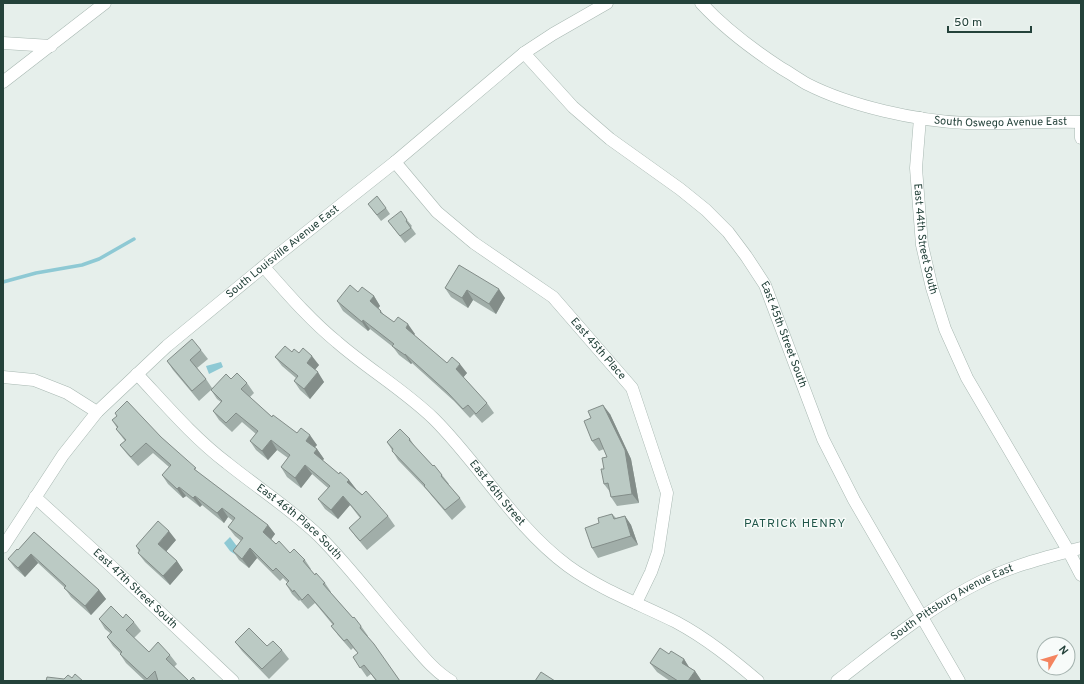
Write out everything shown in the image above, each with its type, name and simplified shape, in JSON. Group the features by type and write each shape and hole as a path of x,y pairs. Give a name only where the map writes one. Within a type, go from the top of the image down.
{"street":[{"path":"3,82 51,46 104,3"},
{"name":"South Louisville Avenue East","path":"3,547 63,455 97,412 167,346 395,162 524,54 552,34 607,3"},
{"path":"701,3 715,18 738,38 758,53 807,84 847,100 920,118"},
{"path":"3,43 51,46"},
{"name":"East 45th Street South","path":"524,54 574,107 610,139 680,189 706,210 728,232 746,256 765,285 823,439 854,500 959,681"},
{"name":"South Oswego Avenue East","path":"920,118 965,123 1081,122"},
{"name":"East 44th Street South","path":"920,118 916,168 922,245 932,288 945,328 967,378 1081,575"},
{"path":"1081,122 1081,138"},
{"name":"East 45th Place","path":"395,162 442,216 474,243 553,297 632,388 667,493 658,552 651,572 636,603"},
{"name":"East 46th Street","path":"264,267 315,324 337,343 405,394 434,419 467,456 525,528 569,567 593,582 676,622 705,639 758,681"},
{"name":"East 46th Place South","path":"137,374 183,424 226,463 297,515 320,537 426,661 451,681"},
{"path":"3,377 34,380 68,393 97,412"},
{"name":"East 47th Street South","path":"35,498 112,566 233,681"},
{"name":"South Pittsburg Avenue East","path":"837,681 922,616 950,597 1008,570 1081,548"}],"water":[{"path":"221,362 223,367 209,374 206,366"},
{"path":"230,537 236,545 244,550 239,557 230,551 224,543"}],"building":[{"path":"377,196 386,208 377,215 368,204"},
{"path":"401,211 411,228 400,236 388,221"},
{"path":"459,265 499,289 489,304 467,290 462,298 445,288"},
{"path":"350,285 358,292 362,287 374,296 370,301 381,311 380,312 394,322 398,317 408,324 406,328 447,363 452,357 460,364 456,369 487,403 476,414 468,405 463,409 447,392 405,354 392,346 394,344 363,320 362,322 337,301"},
{"path":"192,339 201,350 190,360 206,379 192,391 167,361"},
{"path":"285,346 292,352 294,349 299,353 303,348 312,356 307,363 318,372 304,389 294,381 298,376 275,357"},
{"path":"237,373 247,383 241,389 272,417 273,415 297,433 301,428 310,435 306,441 317,449 314,453 339,474 340,472 349,480 347,482 362,495 366,491 388,516 360,541 349,528 361,517 343,496 331,510 318,499 330,486 305,465 295,478 281,467 290,455 271,440 262,451 250,441 258,431 236,413 226,423 213,411 222,401 211,390 226,374 231,379"},
{"path":"127,401 161,437 196,468 194,469 268,525 263,532 276,544 279,541 290,553 294,549 305,560 303,561 315,575 316,573 325,583 323,584 353,618 354,617 361,626 360,628 374,644 400,681 377,681 364,665 360,668 353,657 358,653 347,639 344,641 331,626 334,624 308,594 302,600 294,590 293,592 286,584 289,581 276,568 273,571 250,548 242,559 233,551 243,538 228,527 235,518 222,508 217,513 195,496 193,498 179,487 177,489 162,475 171,465 146,443 131,457 120,445 126,440 116,429 118,427 112,420 117,416 115,413"},
{"path":"603,405 625,450 632,494 611,497 608,483 604,484 601,469 604,469 602,458 607,457 599,438 592,441 584,421 591,418 588,411"},
{"path":"400,429 433,466 434,465 442,475 441,476 460,498 445,510 424,486 425,485 392,451 393,449 387,442"},
{"path":"612,514 614,519 625,516 631,536 592,548 585,528 599,523 598,518"},
{"path":"158,521 169,531 158,544 177,561 163,576 138,553 140,550 136,546"},
{"path":"34,532 99,590 85,606 64,588 66,586 31,554 18,568 8,559"},
{"path":"111,606 123,618 126,614 134,622 126,630 149,652 158,642 170,655 166,659 189,681 158,681 155,671 147,679 120,654 122,652 107,637 112,632 99,619"},
{"path":"249,628 267,646 273,641 282,650 262,669 235,642"},
{"path":"660,648 669,654 671,651 684,659 682,663 695,671 688,681 678,681 650,663"},
{"path":"541,672 555,681 535,681"},
{"path":"75,674 83,681 46,681 47,677 64,679 68,675 72,678"},
{"path":"193,677 196,681 189,681"}],"waterway":[{"path":"3,282 36,273 82,265 99,259 134,239"}],"district":[{"name":"PATRICK HENRY","path":"795,524"}]}
